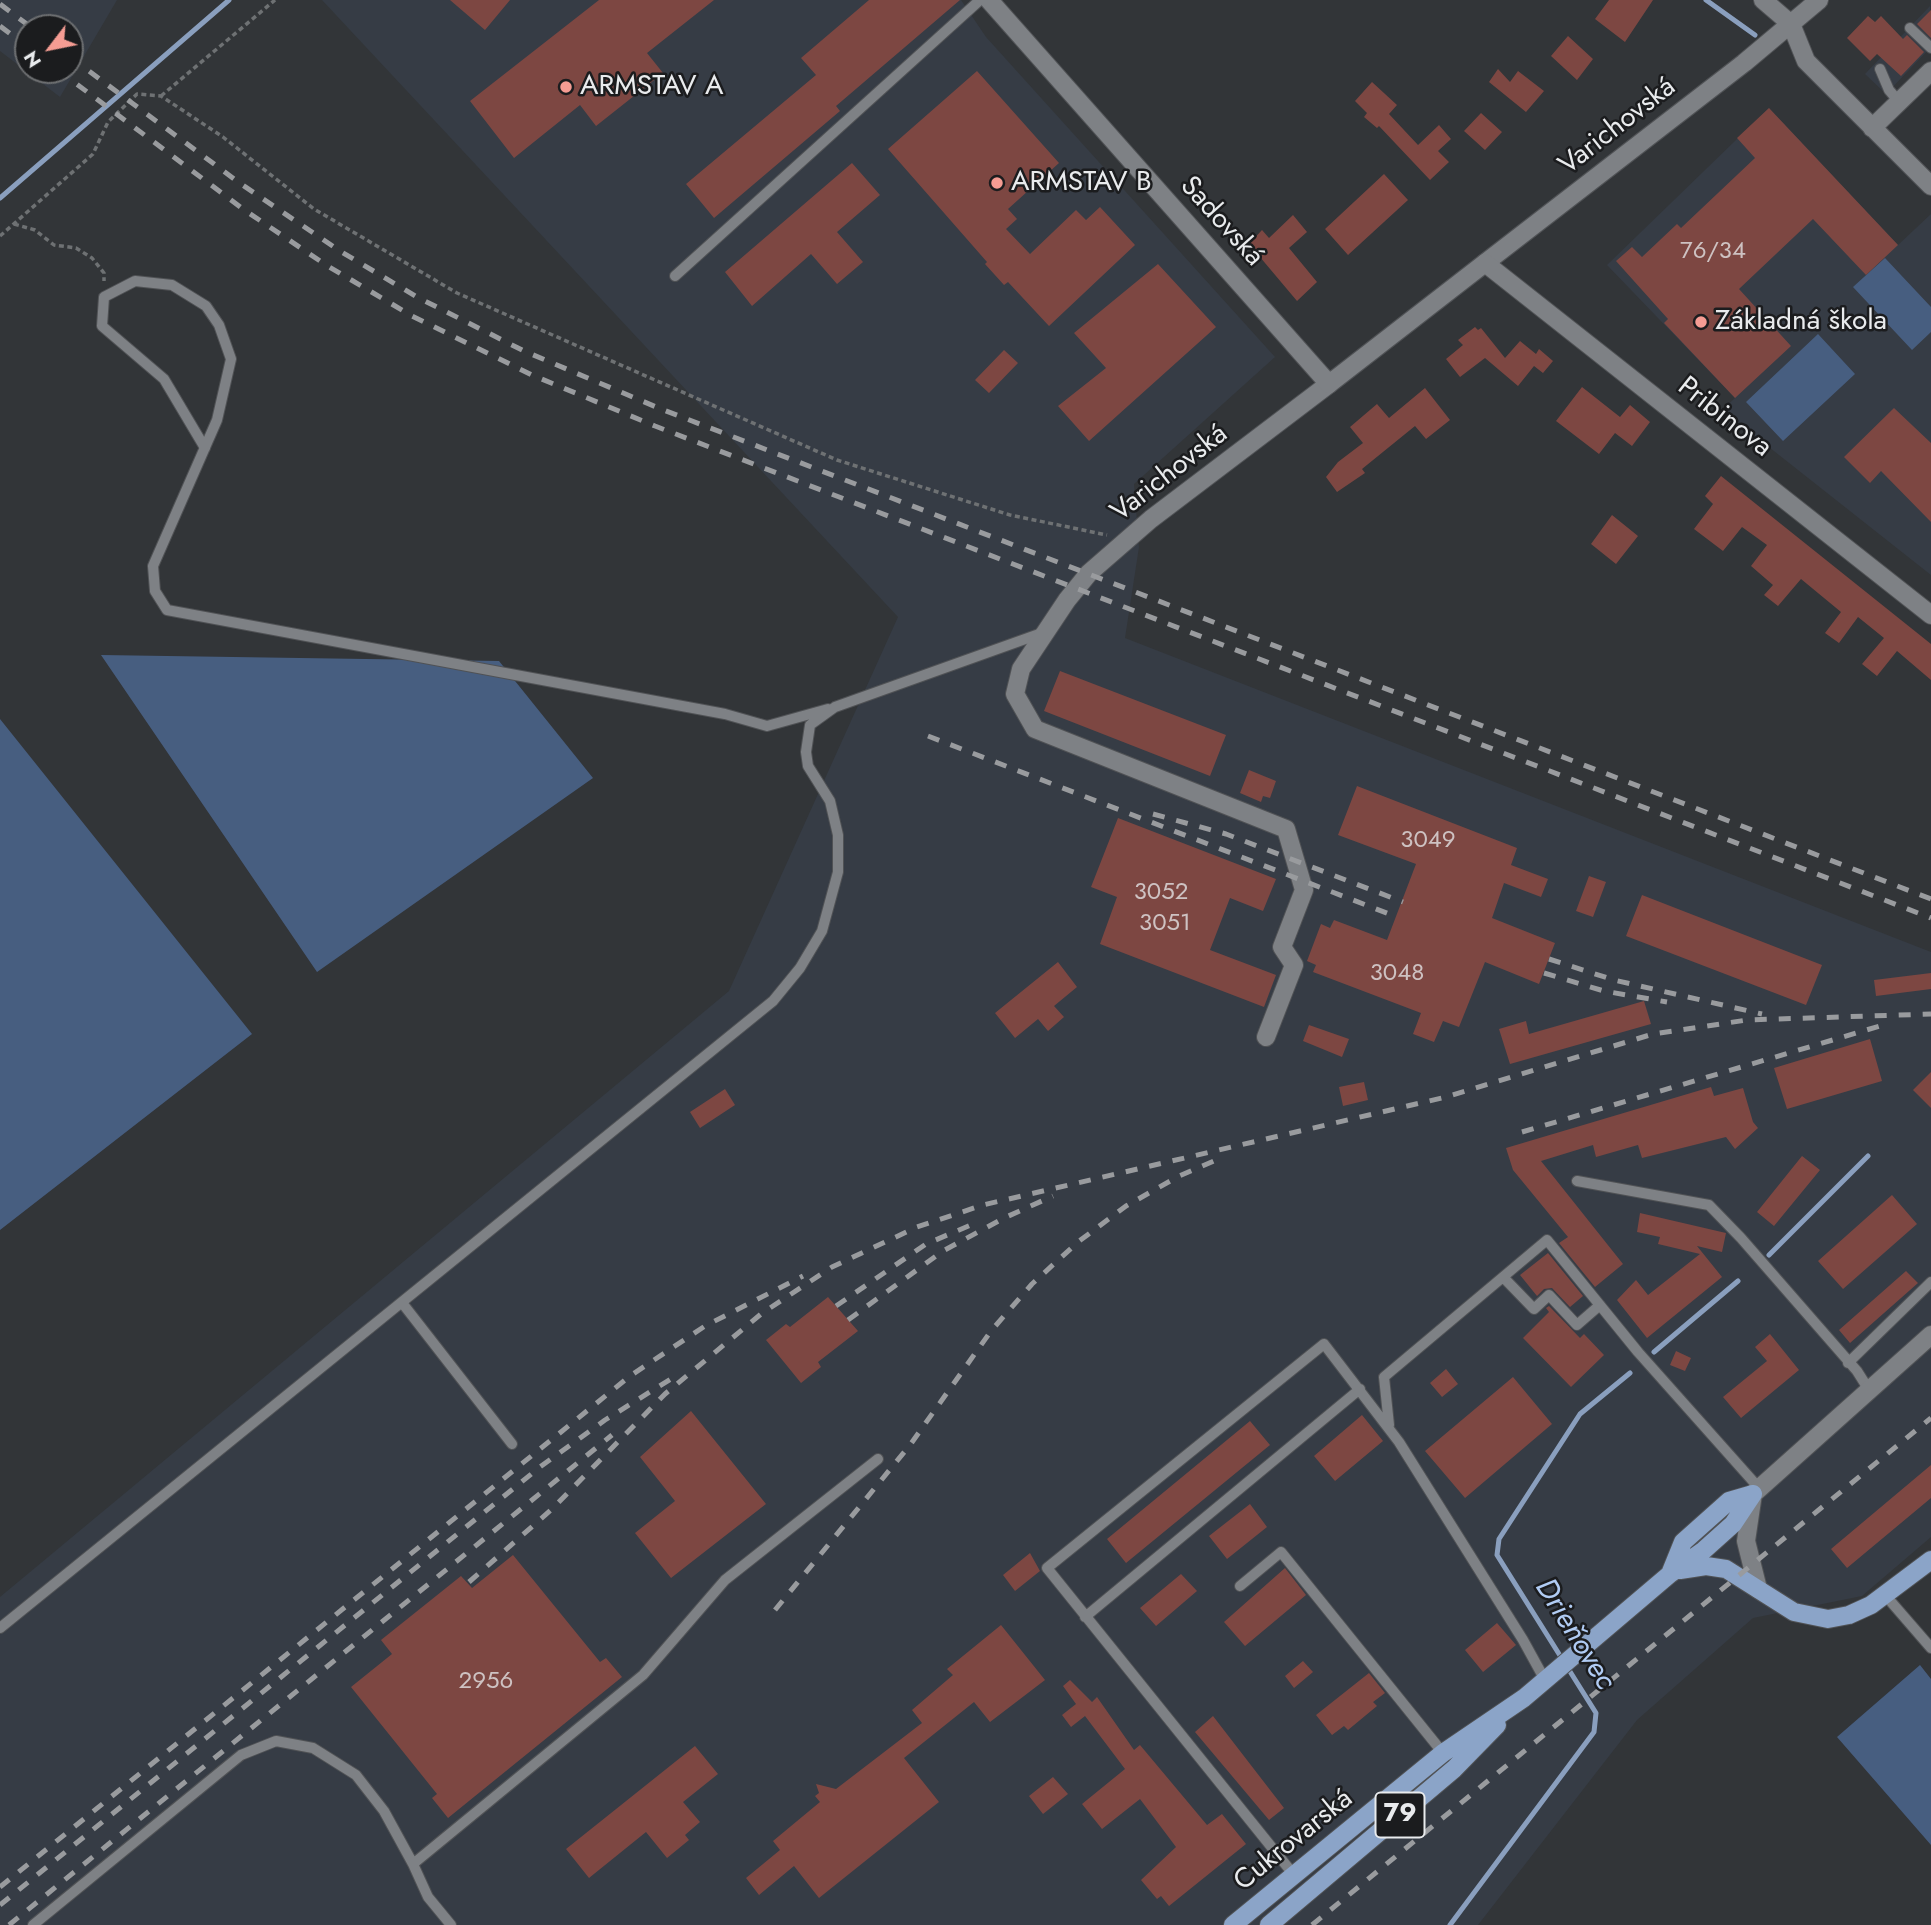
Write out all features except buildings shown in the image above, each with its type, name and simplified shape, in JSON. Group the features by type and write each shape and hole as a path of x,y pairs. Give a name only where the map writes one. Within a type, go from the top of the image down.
{"main road":[{"name":"Cukrovarská","path":"1269,1925 1454,1769 1549,1676 1670,1573 1704,1550 1733,1524 1756,1491"},
{"name":"79","path":"1670,1573 1697,1566 1716,1566 1739,1576 1781,1606 1815,1618 1849,1615 1886,1596 1931,1560"},
{"name":"Cukrovarská","path":"1233,1925 1443,1753 1524,1698"}],"street":[{"name":"Sadovská","path":"989,0 1329,384"},
{"path":"1763,0 1791,24 1806,61 1931,186"},
{"name":"Varichovská","path":"1266,1037 1294,965 1282,947 1304,890 1286,828 1035,729 1014,694 1021,669 1089,573 1128,540 1819,0"},
{"path":"1872,128 1931,71"},
{"name":"Pribinova","path":"1485,263 1931,615"},
{"path":"1758,1589 1746,1541 1756,1491 1931,1335"}],"lane":[{"path":"675,276 980,0"},
{"path":"1910,28 1931,48"},
{"path":"1880,69 1889,90 1900,103"},
{"path":"205,448 164,379 102,326 103,297 135,281 172,285 206,306 219,325 231,359 218,421 153,566 155,592 167,610 711,712 767,726 835,707 1045,632"},
{"path":"0,1628 403,1304 772,1001 800,968 822,931 838,872 838,835 830,801 808,766 806,752 810,725 835,707"},
{"path":"1577,1181 1709,1205 1741,1237 1869,1390"},
{"path":"1390,1428 1384,1377 1547,1240 1756,1491"},
{"path":"1503,1277 1534,1309 1549,1295 1577,1325 1600,1305"},
{"path":"1848,1363 1931,1282"},
{"path":"403,1304 512,1444"},
{"path":"1294,1875 1047,1568 1324,1344 1390,1428 1523,1640 1549,1676"},
{"path":"1085,1617 1360,1389"},
{"path":"413,1864 643,1675 725,1580 878,1459"},
{"path":"1240,1586 1281,1552 1443,1753"},
{"path":"1886,1596 1931,1648"},
{"path":"33,1925 241,1755 276,1741 313,1748 356,1775 384,1811 428,1897 451,1925"}],"path":[{"path":"161,96 275,0"},
{"path":"0,236 93,154 108,122 137,94 161,96 223,137 314,209 457,293 837,460 1010,515 1128,540"},
{"path":"14,224 35,230 54,245 76,248 92,258 103,273 103,297"}],"shaded area":[{"path":"0,0 117,0 84,56 84,14 14,14 14,62 0,51"},
{"path":"322,0 961,0 986,37 1275,357 1134,484 1139,547 1125,638 1931,952 1931,1537 1862,1596 1753,1618 1637,1720 1478,1925 0,1925 0,1597 729,991 898,617"},
{"path":"1930,6 1931,47 1886,94 1865,74"},
{"path":"43,84 68,84 60,97"},
{"path":"1769,108 1898,245 1931,214 1931,575 1722,410 1735,398 1607,265"},
{"path":"1885,258 1931,307 1931,332 1912,350 1853,287"},
{"path":"1818,334 1855,374 1783,441 1746,402"},
{"path":"101,655 499,661 593,778 317,972"},
{"path":"0,719 252,1034 0,1230"},
{"path":"1920,1665 1931,1679 1931,1845 1837,1737"}],"waterway":[{"path":"0,198 229,0"},
{"name":"Drieňovec","path":"1706,0 1755,35"},
{"name":"Drieňovec","path":"1769,1255 1868,1156"},
{"name":"Drieňovec","path":"1654,1352 1738,1281"},
{"name":"Drieňovec","path":"1450,1925 1594,1732 1596,1713 1497,1555 1499,1539 1580,1414 1630,1373"}],"railway":[{"path":"0,4 14,14"},
{"path":"0,26 14,36"},
{"path":"84,67 241,184 340,251 417,297 524,351 661,409 1931,899"},
{"path":"77,84 243,209 326,265 412,316 532,375 655,426 1931,918"},
{"path":"928,736 1397,917"},
{"path":"1153,814 1226,834 1403,902"},
{"path":"1549,959 1614,980 1762,1014"},
{"path":"1544,973 1604,991 1667,1002"},
{"path":"469,1582 551,1510 665,1394 761,1314 832,1267 917,1227 983,1205 1446,1097 1653,1034 1747,1020 1931,1014"},
{"path":"1522,1132 1890,1023"},
{"path":"775,1610 910,1445 991,1331 1032,1284 1078,1242 1126,1206 1179,1176 1223,1157"},
{"path":"848,1320 943,1251 1004,1218 1053,1196"},
{"path":"836,1306 926,1244 978,1222"},
{"path":"0,1887 630,1376 705,1326 803,1276"},
{"path":"0,1905 540,1467 605,1420 674,1377"},
{"path":"1312,1925 1931,1418"},
{"path":"9,1925 612,1435"}],"place":[{"name":"ARMSTAV A","path":"566,87"},
{"name":"ARMSTAV B","path":"997,183"},
{"name":"Základná škola","path":"1701,322"}]}
